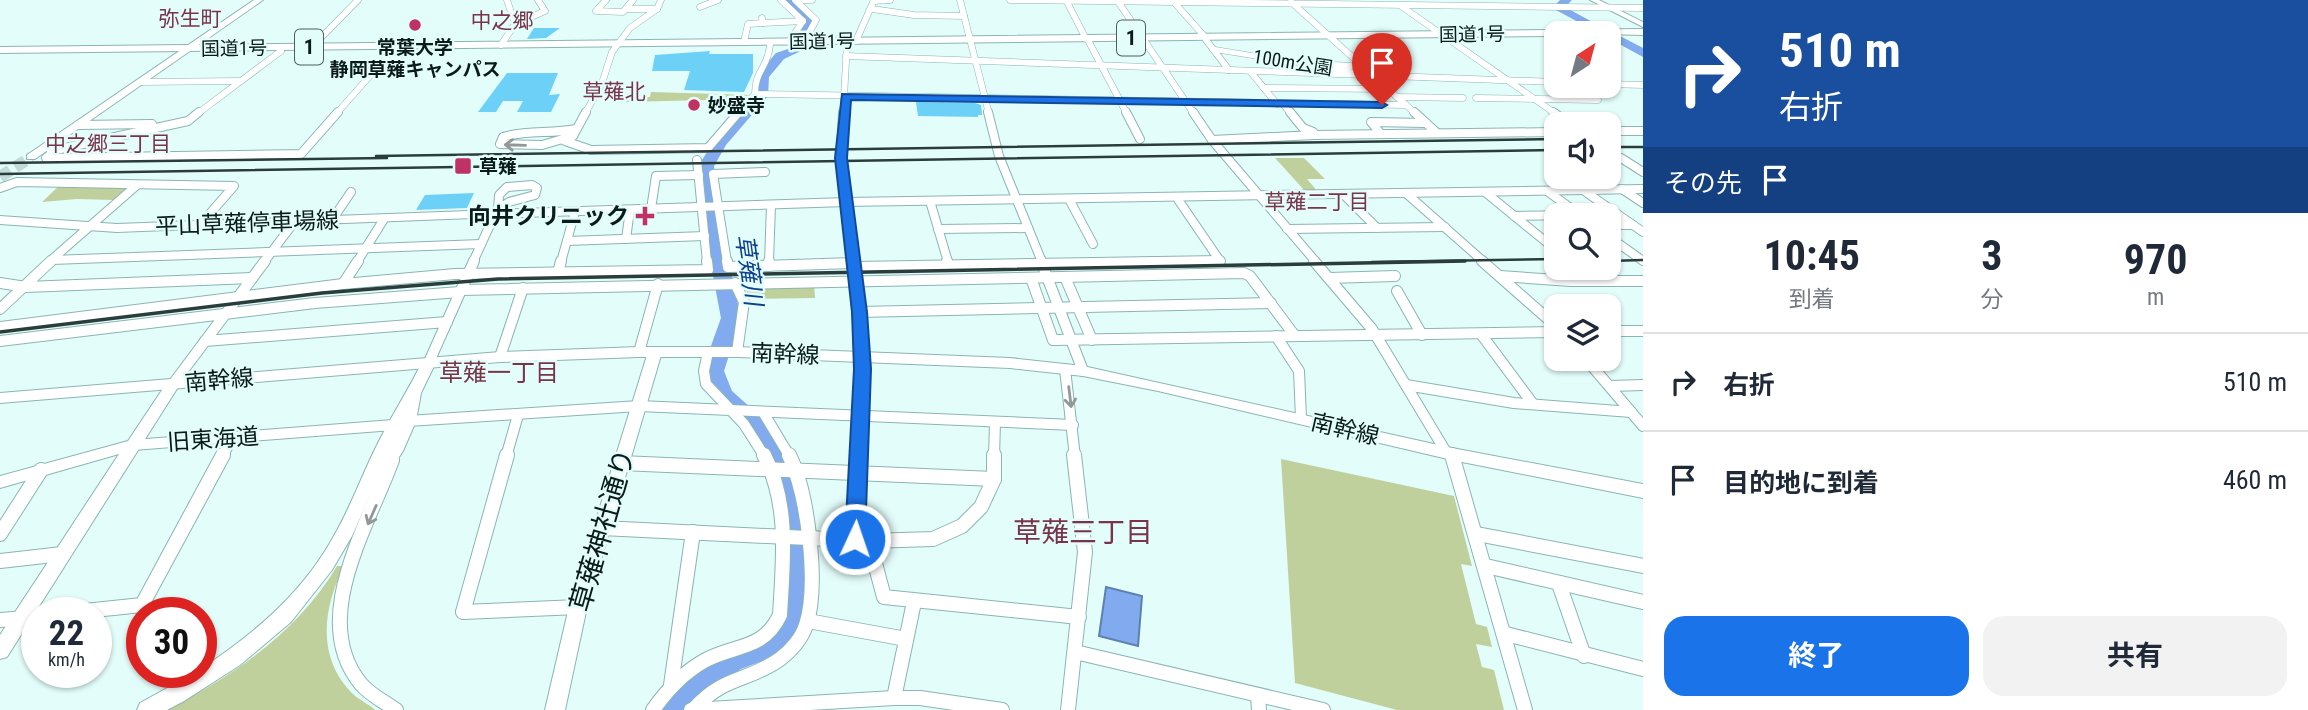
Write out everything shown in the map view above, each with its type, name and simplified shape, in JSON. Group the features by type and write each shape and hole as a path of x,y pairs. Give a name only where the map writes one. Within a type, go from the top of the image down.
{"highway":[{"name":"国道1号","path":"185,51 500,45 850,47 970,41 1208,42 1330,37 1643,34"},
{"name":"国道1号","path":"1621,35 1643,34"},
{"name":"国道1号","path":"1444,36 1544,36"},
{"name":"国道1号","path":"0,52 393,50 744,42 804,42 850,47"}],"main road":[{"path":"34,156 259,0"},
{"name":"平山草薙停車場線","path":"0,220 117,228 384,219 497,212"},
{"name":"南幹線","path":"0,398 500,357 721,352 1010,363 1074,370 1301,418 1449,453 1643,491"}],"street":[{"path":"310,49 358,0"},
{"path":"507,0 514,24"},
{"path":"500,45 514,24 545,11 538,0"},
{"path":"606,0 596,11 623,12 632,0"},
{"path":"576,129 553,134 509,135 500,141 500,144 523,146 565,141 573,136 602,83 617,45 629,28 657,9 661,0"},
{"path":"701,7 718,0"},
{"path":"781,0 803,21"},
{"path":"794,0 816,20 804,42"},
{"path":"801,0 811,0"},
{"path":"890,0 874,0 872,9 850,47 841,158 862,358 858,473 862,540 884,597 1079,617"},
{"path":"960,0 999,156 1073,340 1073,425 1085,541 1068,710"},
{"path":"1010,0 1643,8"},
{"path":"1066,0 1140,139"},
{"path":"1393,0 1553,112"},
{"path":"1594,0 1643,25"},
{"path":"1117,1 1212,140 1376,335 1449,453 1477,534 1525,710"},
{"path":"1173,1 1229,70"},
{"path":"1290,2 1437,133"},
{"path":"626,9 657,9"},
{"path":"872,9 914,15 964,16"},
{"path":"744,42 748,24 762,20 803,21"},
{"path":"789,42 803,21"},
{"name":"100m公園","path":"1208,42 1373,75"},
{"path":"565,141 591,150 708,148 755,94 755,78 769,60 770,45"},
{"path":"850,47 975,61 1544,82"},
{"path":"58,149 46,158 301,154 393,50"},
{"path":"34,156 188,121 281,51"},
{"path":"1307,62 1363,67"},
{"path":"1250,71 1303,128 1317,135"},
{"path":"141,82 238,81"},
{"path":"1621,83 1625,85"},
{"path":"1621,85 1643,85"},
{"path":"1264,88 1388,89"},
{"path":"755,94 1406,105"},
{"path":"1397,97 1464,98"},
{"path":"1476,98 1598,100"},
{"path":"1381,134 1371,122 1426,123"},
{"path":"78,125 178,124"},
{"path":"1503,125 1544,125"},
{"path":"1621,131 1643,131"},
{"path":"1212,140 1317,135 1544,132"},
{"path":"1621,158 1643,172"},
{"path":"0,327 426,275 708,270 697,160"},
{"path":"765,172 713,174 728,267 1220,261 1177,198"},
{"path":"651,209 656,176 699,175"},
{"path":"0,188 17,183 234,186 200,225"},
{"path":"0,310 88,226 137,185"},
{"path":"1622,189 1643,203"},
{"path":"147,710 178,694 240,654 287,613 323,570 400,423 497,212 575,212 846,202 1643,189"},
{"path":"1583,190 1638,225 1643,232"},
{"path":"1548,191 1564,203"},
{"path":"332,220 351,192"},
{"path":"1485,192 1544,240"},
{"path":"1407,194 1544,315"},
{"path":"1344,195 1377,228"},
{"path":"1069,199 1093,244"},
{"path":"930,201 949,266"},
{"path":"769,266 771,205"},
{"path":"626,239 630,210"},
{"path":"558,273 575,212"},
{"path":"1514,216 1544,216"},
{"path":"343,284 384,219"},
{"path":"39,597 62,554 173,383 295,221"},
{"path":"1287,229 1445,227"},
{"path":"938,229 1028,228"},
{"path":"567,241 705,236"},
{"path":"52,260 481,244"},
{"path":"1621,245 1643,261"},
{"path":"0,341 352,299 460,291 658,284 1244,273 1250,276 1296,336"},
{"path":"1329,278 1395,276"},
{"path":"1500,276 1571,281 1643,281"},
{"path":"1065,277 1092,340"},
{"path":"0,284 26,287 252,278"},
{"path":"1031,278 1053,340 1544,332"},
{"path":"653,710 671,685 714,656 762,641 777,625 780,615 783,517 771,470 747,429 710,391 704,379 721,352 744,302 734,283"},
{"path":"647,352 658,284"},
{"path":"500,357 523,288"},
{"path":"1397,291 1422,335"},
{"path":"859,312 1270,303"},
{"path":"205,341 447,322"},
{"path":"1621,331 1643,331"},
{"path":"1481,334 1533,404"},
{"path":"1276,336 1299,372 1301,418"},
{"name":"草薙神社通り","path":"555,710 578,607 639,406 647,352"},
{"path":"1597,371 1643,426"},
{"path":"1406,384 1533,404 1631,412"},
{"path":"1610,386 1643,385"},
{"name":"旧東海道","path":"0,482 133,446 639,406 1073,425"},
{"path":"692,710 722,682 779,660 803,635 808,621 807,515 796,470 763,412"},
{"path":"518,415 463,611 578,607"},
{"path":"603,528 918,541 948,534 962,526 981,507 993,479 995,422"},
{"path":"386,708 350,674 338,642 340,598 396,451 400,423"},
{"path":"112,609 142,606 232,438"},
{"path":"356,507 396,451"},
{"path":"621,463 993,479"},
{"path":"0,534 41,470"},
{"path":"671,685 692,532"},
{"path":"1477,534 1643,566"},
{"path":"0,561 62,554"},
{"path":"1486,566 1643,602"},
{"path":"1559,584 1584,656"},
{"path":"894,698 914,602"},
{"path":"0,621 21,618"},
{"path":"808,621 906,639"},
{"path":"0,651 21,626"},
{"path":"1506,634 1643,669"},
{"path":"1075,652 1258,703 1323,710"},
{"path":"692,710 894,698 1002,710"}],"green space":[{"path":"651,92 752,95 748,101 724,101 726,95 711,94 707,100 626,102 628,97 650,97"},
{"path":"1275,158 1304,158 1325,179 1307,179 1318,192 1306,192"},
{"path":"62,183 130,185 114,200 42,202"},
{"path":"814,284 815,298 749,299 745,285"},
{"path":"1281,459 1454,496 1472,566 1461,564 1476,624 1487,627 1492,647 1476,644 1482,667 1494,670 1504,710 1397,710 1295,683"},
{"path":"337,566 344,566 331,599 328,649 341,680 355,696 375,710 166,710 206,688 217,688 217,681 283,632 321,590"}],"water":[{"path":"1106,587 1142,596 1138,646 1099,636"}],"building":[{"path":"534,28 560,28 546,38 527,39"},
{"path":"710,51 709,54 753,54 753,73 744,92 684,90 690,71 652,71 655,55"},
{"path":"507,73 558,73 549,95 560,94 551,112 517,112 523,101 503,101 496,112 478,112"},
{"path":"916,102 975,103 981,105 982,115 918,116"},
{"path":"474,193 467,208 416,210 425,195"}],"waterway":[{"name":"草薙川","path":"669,710 702,678 730,660 783,640 795,620 795,509 779,461 754,423 722,394 713,371 731,318 714,234 706,166 720,143 761,96 763,77 780,56 797,50 809,19 788,0"},
{"path":"1567,0 1558,7 1584,21"},
{"path":"1621,41 1643,53"}],"tunnel":[{"path":"0,177 31,157"}],"railway":[{"path":"376,156 1544,139"},
{"path":"1621,147 1643,147"},
{"path":"0,174 1544,150"},
{"path":"0,163 387,158"},
{"path":"1372,262 1544,259"},
{"path":"1621,261 1643,260"},
{"path":"0,332 322,293 498,279 1465,261"}],"place":[{"name":"常葉大学 静岡草薙キャンパス","path":"415,25"},
{"name":"妙盛寺","path":"694,105"},
{"name":"草薙","path":"463,166"},
{"name":"向井クリニック","path":"645,216"}],"district":[{"name":"弥生町","path":"190,19"},
{"name":"中之郷","path":"502,21"},
{"name":"草薙北","path":"614,92"},
{"name":"中之郷三丁目","path":"108,144"},
{"name":"草薙二丁目","path":"1317,202"},
{"name":"草薙一丁目","path":"499,373"},
{"name":"草薙三丁目","path":"1083,532"}],"route":[{"path":"855,539 862,369 859,312 841,158 846,97 1382,105"}]}
